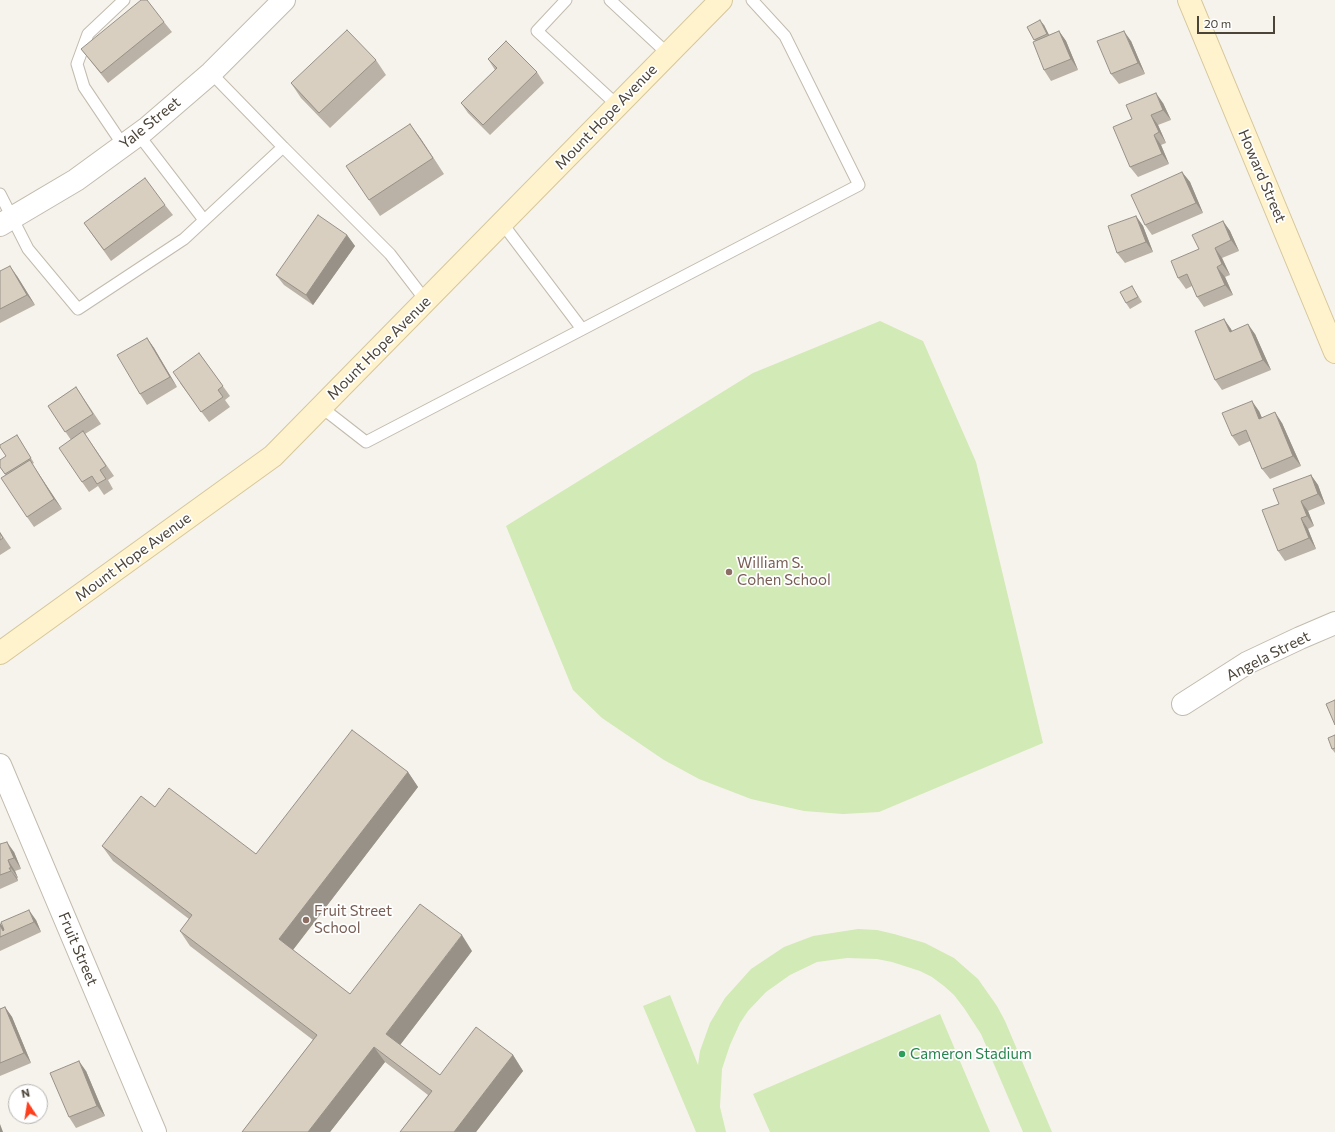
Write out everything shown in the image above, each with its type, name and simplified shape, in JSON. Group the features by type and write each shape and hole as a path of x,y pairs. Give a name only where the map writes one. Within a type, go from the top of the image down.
{"street":[{"name":"Yale Street","path":"6,222 76,180 130,140 211,73 284,0"},
{"name":"Mount Hope Avenue","path":"0,653 273,456 721,0"},
{"name":"Howard Street","path":"1189,0 1335,352"},
{"name":"Angela Street","path":"1183,704 1248,663 1335,623"},
{"name":"Fruit Street","path":"0,765 155,1132"}],"lane":[{"path":"124,0 88,34 77,64 84,87 130,140 204,220"},
{"path":"566,0 537,31 618,106"},
{"path":"610,0 668,54"},
{"path":"321,407 366,442 859,185 785,36 752,0"},
{"path":"211,73 390,254 426,301"},
{"path":"0,194 6,222 78,309 184,238 283,147"},
{"path":"502,223 582,329"}],"green space":[{"path":"880,321 923,341 976,462 1043,743 879,812 843,814 804,811 751,799 699,779 664,760 602,718 573,690 506,526 753,373"},
{"path":"858,929 877,930 925,943 954,958 978,979 997,1006 1005,1021 1052,1132 1023,1132 981,1034 954,995 944,986 932,977 920,971 892,962 877,959 847,958 817,962 790,975 766,992 748,1011 740,1023 730,1045 722,1069 720,1107 726,1132 696,1132 643,1006 670,995 698,1065 700,1051 710,1023 725,998 751,969 784,947 813,936"},
{"name":"Cameron Stadium","path":"940,1014 990,1132 770,1132 753,1094"}],"building":[{"path":"141,0 147,0 164,22 101,73 81,49"},
{"path":"1040,20 1047,34 1034,40 1027,27"},
{"path":"347,30 376,60 319,113 291,83"},
{"path":"1059,31 1071,59 1044,70 1033,42"},
{"path":"1124,31 1138,63 1111,74 1097,41"},
{"path":"506,41 537,72 483,125 461,103 497,68 488,59"},
{"path":"1156,93 1163,110 1151,115 1159,132 1154,135 1162,154 1130,167 1113,127 1132,119 1126,105"},
{"path":"410,124 433,158 369,200 346,166"},
{"path":"1182,172 1196,203 1145,225 1131,195"},
{"path":"145,178 165,205 104,250 84,223"},
{"path":"318,215 347,235 306,295 276,275"},
{"path":"1136,216 1146,242 1117,253 1108,226"},
{"path":"1223,221 1231,240 1215,248 1222,264 1217,267 1225,285 1197,297 1187,274 1178,278 1171,261 1199,249 1192,235"},
{"path":"10,266 27,295 0,309 0,271"},
{"path":"1132,286 1138,297 1126,303 1120,292"},
{"path":"1224,319 1230,332 1248,324 1263,360 1215,380 1195,331"},
{"path":"147,338 170,377 140,394 117,355"},
{"path":"199,353 223,386 218,390 223,397 201,412 173,372"},
{"path":"76,387 93,414 65,432 48,406"},
{"path":"1252,401 1259,419 1275,412 1293,456 1262,469 1246,430 1232,436 1222,413"},
{"path":"83,431 106,466 100,470 106,479 97,484 92,476 82,482 59,448"},
{"path":"17,435 31,458 5,474 0,467 0,460 6,456 0,445"},
{"path":"30,460 54,499 27,517 1,478"},
{"path":"1311,475 1318,494 1301,501 1307,516 1301,518 1309,538 1278,551 1262,510 1279,504 1273,489"},
{"path":"0,533 3,538 0,540"},
{"path":"1335,700 1335,725 1326,704"},
{"path":"352,730 408,772 279,939 350,994 420,904 462,935 386,1034 440,1075 476,1027 513,1055 454,1132 400,1132 432,1091 374,1047 308,1132 242,1132 317,1035 180,931 192,915 102,846 141,796 155,807 169,788 256,854"},
{"path":"1335,735 1335,748 1332,749 1328,738"},
{"path":"7,842 14,858 8,860 11,871 0,875 0,844"},
{"path":"29,910 34,922 0,937 0,925 3,931 4,930 1,922"},
{"path":"5,1007 24,1053 0,1063 0,1009"},
{"path":"79,1061 97,1106 69,1117 50,1073"}],"place":[{"name":"William S. Cohen School","path":"729,572"},
{"name":"Fruit Street School","path":"306,920"},
{"name":"Cameron Stadium","path":"902,1054"}]}
